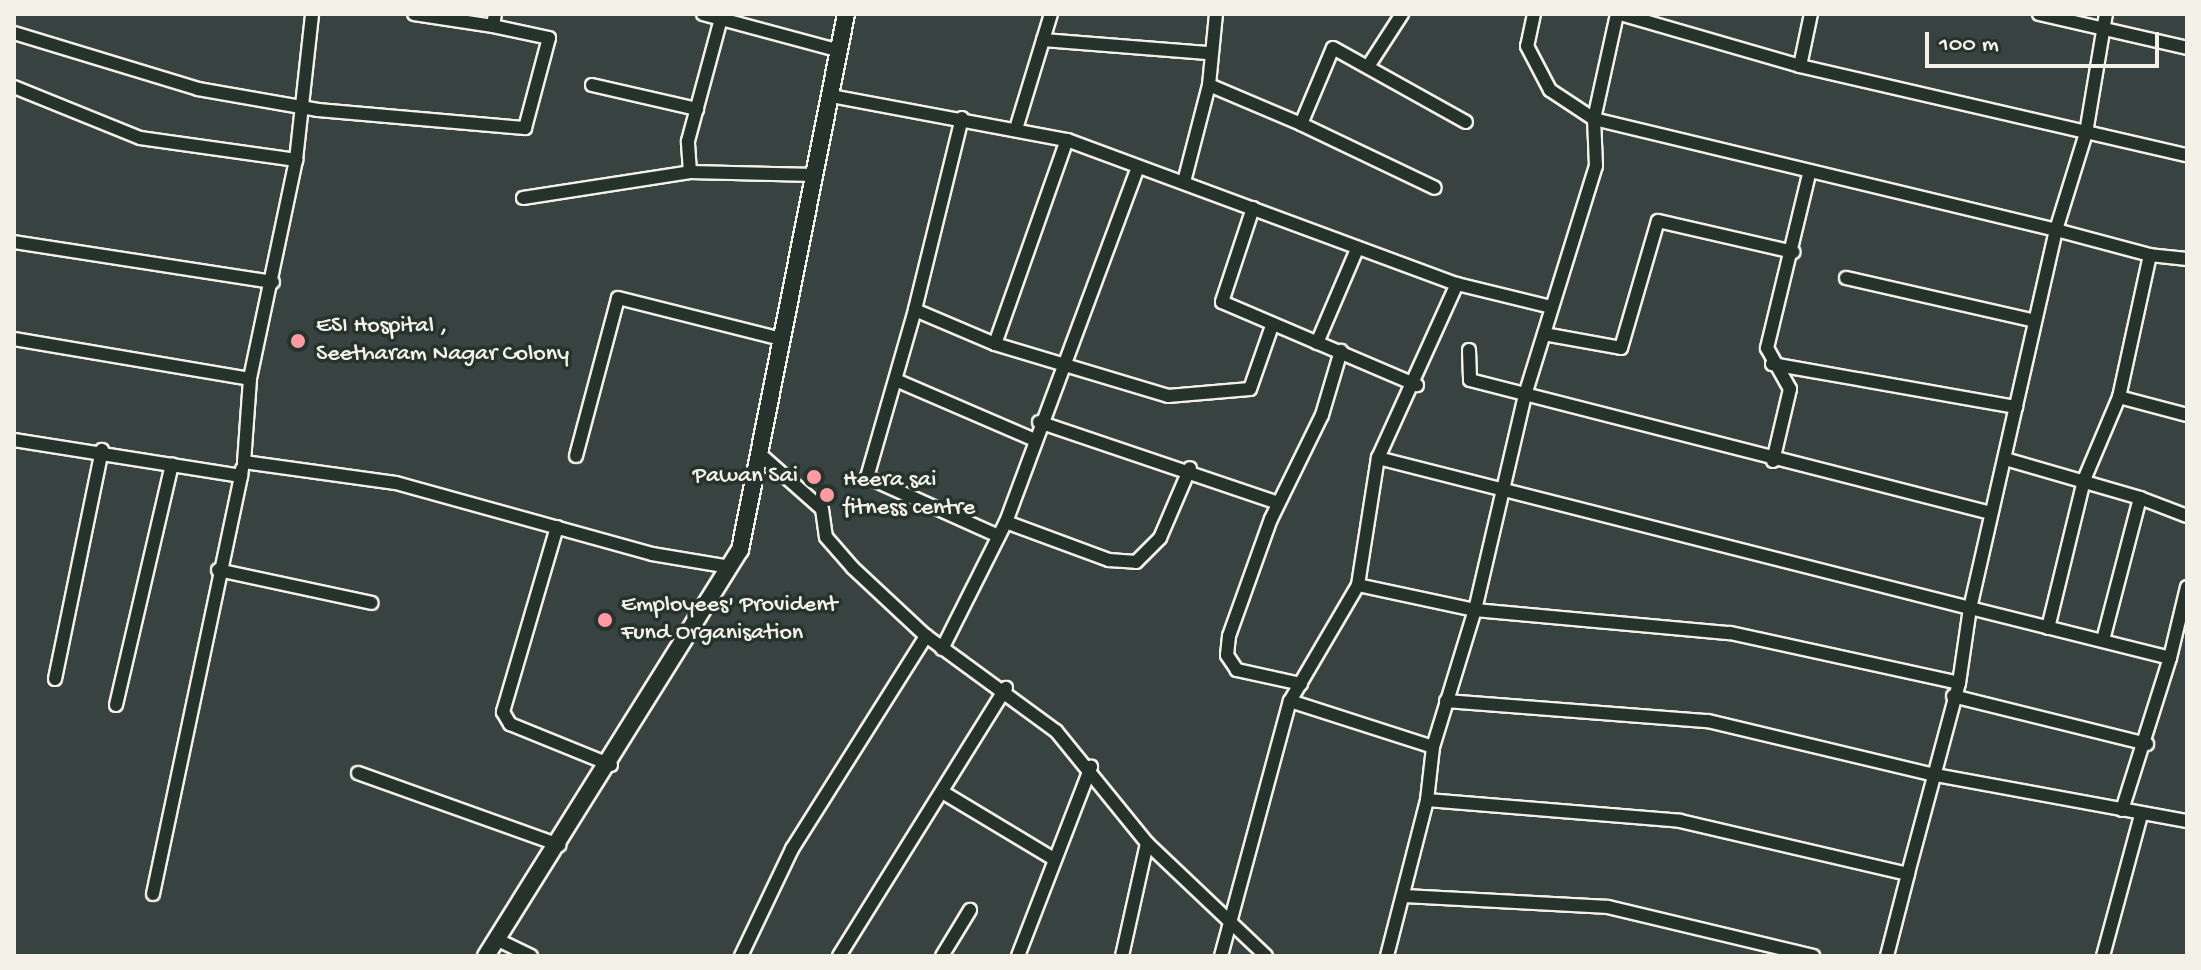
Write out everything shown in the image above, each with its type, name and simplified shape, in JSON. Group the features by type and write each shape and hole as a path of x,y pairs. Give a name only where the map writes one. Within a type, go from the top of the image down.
{"street":[{"path":"153,894 218,570 244,462 250,379 273,282 296,160 312,14"},
{"path":"14,33 198,89 300,107 525,128 549,38 494,20 414,14"},
{"path":"703,14 840,51"},
{"path":"486,956 611,765 730,567 761,455 846,14"},
{"path":"1016,129 1051,14"},
{"path":"1185,178 1209,85 1216,14"},
{"path":"1369,65 1402,14"},
{"path":"1534,14 1527,46 1550,90 1594,119 2150,255 2187,259"},
{"path":"1387,956 1406,896 1427,800 1433,747 1475,610 1525,395 1596,166 1594,119 1619,14 1800,66 2187,155"},
{"path":"1800,66 1811,14"},
{"path":"2039,14 2187,48"},
{"path":"1887,956 1930,774 1959,683 1970,608 2005,459 2031,320 2086,133 2106,14"},
{"path":"690,172 697,109 721,19"},
{"path":"1044,36 1210,53"},
{"path":"1301,124 1326,51 1369,65 1466,122"},
{"path":"592,85 697,109"},
{"path":"1209,85 1301,124 1435,188"},
{"path":"14,87 140,138 296,160"},
{"path":"831,96 1067,140 1138,167 1185,178 1357,249 1457,284 1551,307"},
{"path":"962,118 898,381 867,477 998,536"},
{"path":"995,344 1067,140"},
{"path":"942,649 1006,522 1039,422 1138,167"},
{"path":"523,198 690,172 815,175"},
{"path":"1773,461 1790,389 1772,364 1767,348 1793,252 1809,174"},
{"path":"1253,208 1222,302 1272,326 1341,351 1417,385"},
{"path":"1544,334 1621,348 1658,221 1793,252"},
{"path":"14,242 273,282"},
{"path":"1317,343 1357,249"},
{"path":"2048,628 2084,480 2119,397 2150,255"},
{"path":"1846,278 2031,320"},
{"path":"1221,956 1235,926 1290,701 1358,585 1378,458 1417,385 1457,284"},
{"path":"576,456 618,298 781,339"},
{"path":"915,310 995,344 1161,396 1248,390 1272,326"},
{"path":"14,339 250,379"},
{"path":"1469,350 1470,380 1773,461 1991,513"},
{"path":"1301,684 1237,670 1227,655 1278,503 1322,415 1341,351"},
{"path":"1772,364 2016,407"},
{"path":"898,381 1035,440"},
{"path":"2119,397 2187,415"},
{"path":"1039,422 1136,458 1190,468 1278,503"},
{"path":"14,440 102,450 241,476"},
{"path":"55,679 102,450"},
{"path":"761,455 822,509 826,537 926,636 1006,688 1091,767 1147,843 1266,956"},
{"path":"1378,458 1504,495 2170,658"},
{"path":"2005,459 2084,480 2187,516"},
{"path":"244,462 396,483 557,527 730,567"},
{"path":"116,705 172,464"},
{"path":"1006,522 1109,560 1136,562 1160,538 1190,468"},
{"path":"2103,640 2140,498"},
{"path":"557,527 503,712 510,724 611,765"},
{"path":"218,570 372,603"},
{"path":"1358,585 1475,610 1730,633 1959,683"},
{"path":"2122,810 2147,744 2170,658 2182,627 2187,587"},
{"path":"741,956 792,849 926,636"},
{"path":"839,956 944,793 1006,688"},
{"path":"1953,696 2147,744"},
{"path":"1290,701 1433,747"},
{"path":"1446,701 1708,721 1930,774 2187,821"},
{"path":"1018,956 1052,858 1091,767"},
{"path":"358,773 559,845"},
{"path":"944,793 1052,858"},
{"path":"1427,800 1680,821 1908,874"},
{"path":"2103,956 2141,815"},
{"path":"1122,956 1147,843"},
{"path":"1406,896 1608,907 1813,956"},
{"path":"942,956 970,910"},
{"path":"496,939 531,956"}],"place":[{"name":"ESI Hospital , Seetharam Nagar Colony","path":"298,341"},
{"name":"Pawan Sai","path":"814,477"},
{"name":"Heera sai fitness centre","path":"827,495"},
{"name":"Employees' Provident Fund Organisation","path":"605,620"}]}
